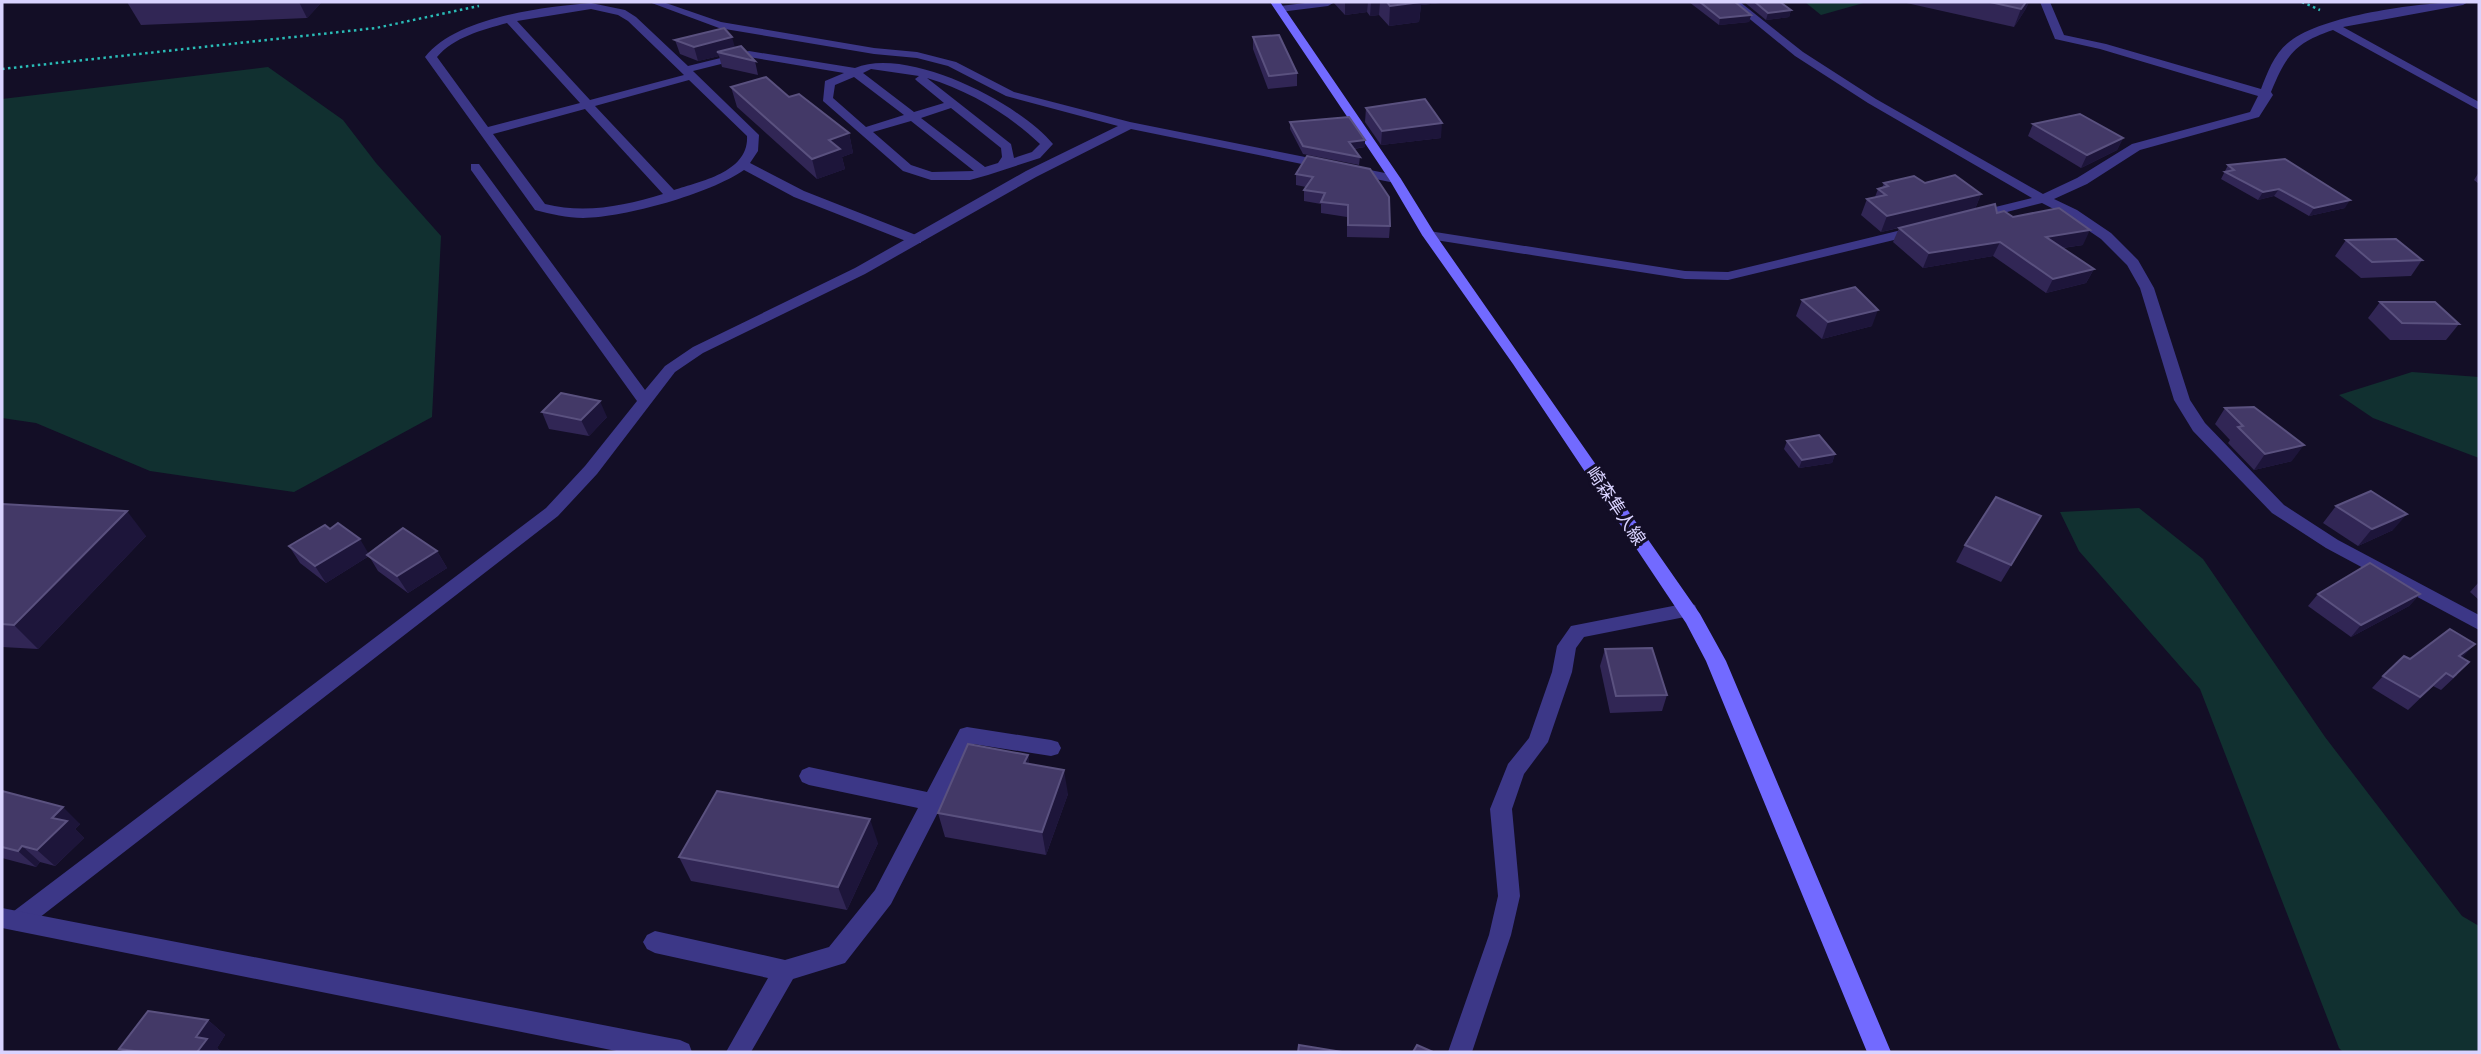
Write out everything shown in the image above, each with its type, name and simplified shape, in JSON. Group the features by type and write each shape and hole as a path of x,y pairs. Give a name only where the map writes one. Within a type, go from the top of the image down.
{"main road":[{"name":"崎森隼人線","path":"1277,5 1395,179 1429,235 1688,610 1716,661 1879,1052"}],"street":[{"path":"654,2 719,25 874,51 917,55 953,64 1010,94 1129,125 1395,179"},
{"path":"1734,2 1799,54 1872,101 2043,200 2072,213 2106,236 2133,263 2147,288 2182,400 2199,427 2278,509 2332,544 2479,623"},
{"path":"2045,2 2059,37 2102,46 2267,95"},
{"path":"1964,219 2043,200 2082,181 2136,147 2255,114 2267,95 2283,54 2314,31 2463,2"},
{"path":"1277,5 1328,3"},
{"path":"575,7 607,8 621,12 753,135 755,146 749,159 718,179 671,195 600,213 557,213 540,207 431,57 440,44 477,28 510,20 575,7"},
{"path":"510,20 671,195"},
{"path":"2334,26 2479,107"},
{"path":"485,132 588,104 749,54 854,71 984,172"},
{"path":"883,66 910,70 977,93 1019,121 1046,144 1036,155 970,176 948,178 907,168 827,99 829,83 854,71 883,66"},
{"path":"910,70 1007,147 1008,157 1003,166"},
{"path":"865,131 953,104"},
{"path":"10,919 552,512 591,470 670,369 698,350 860,271 1031,174 1129,125"},
{"path":"743,164 799,194 916,240"},
{"path":"475,167 644,401"},
{"path":"1429,235 1685,275 1728,276 1937,226"},
{"path":"1460,1052 1500,934 1509,896 1501,809 1515,770 1538,742 1562,672 1567,646 1578,631 1688,610"},
{"path":"655,942 785,971 837,955 883,897 967,735 1051,748"},
{"path":"809,776 932,802"},
{"path":"10,919 680,1052"},
{"path":"738,1052 785,971"}],"path":[{"path":"2,69 376,28 484,5"}],"green space":[{"path":"1805,2 1867,2 1821,15"},
{"path":"268,67 343,120 376,163 441,236 432,417 294,492 150,471 36,423 2,418 2,99"},
{"path":"2412,372 2479,377 2479,458 2373,418 2339,395"},
{"path":"2139,508 2203,559 2325,737 2462,916 2479,926 2479,1052 2343,1052 2339,1048 2200,689 2079,551 2060,512"}],"building":[{"path":"1387,2 1421,2 1390,6"},
{"path":"1700,2 1735,2 1751,15 1720,18"},
{"path":"1755,2 1780,2 1791,10 1768,13"},
{"path":"1990,2 2026,2 2021,9"},
{"path":"724,28 732,37 694,47 675,40"},
{"path":"1279,35 1297,73 1269,76 1253,37"},
{"path":"741,46 755,61 717,52"},
{"path":"766,77 789,97 799,94 849,133 829,140 840,149 812,159 731,87"},
{"path":"1425,99 1442,123 1382,131 1366,108"},
{"path":"2080,114 2123,138 2087,155 2033,124"},
{"path":"1349,117 1365,140 1349,142 1360,157 1303,146 1290,122"},
{"path":"1307,156 1370,169 1389,197 1390,226 1348,225 1348,205 1321,202 1325,193 1304,190 1313,177 1296,174"},
{"path":"2285,159 2350,200 2314,208 2279,189 2263,192 2225,172 2234,170 2228,165"},
{"path":"1955,175 1981,194 1887,216 1867,199 1886,195 1878,189 1888,186 1884,183 1914,176 1925,183"},
{"path":"1995,204 1997,213 2004,211 2013,217 2059,208 2090,230 2046,237 2094,269 2053,279 2000,242 1929,253 1899,228"},
{"path":"2396,239 2422,260 2372,262 2346,240"},
{"path":"1855,287 1878,310 1828,322 1802,300"},
{"path":"2380,302 2435,302 2459,324 2402,323"},
{"path":"561,393 600,401 581,420 542,412"},
{"path":"2254,407 2304,445 2265,454 2238,427 2243,426 2225,408"},
{"path":"1819,435 1835,454 1802,460 1787,441"},
{"path":"2371,491 2407,514 2372,529 2336,506"},
{"path":"1996,497 2041,516 2011,565 1965,545"},
{"path":"2,504 127,511 14,625 2,624"},
{"path":"338,523 360,539 315,566 289,546 325,525 330,529"},
{"path":"403,528 437,551 397,576 367,555"},
{"path":"2370,563 2420,594 2361,625 2318,594"},
{"path":"2450,629 2475,644 2459,656 2469,662 2453,677 2446,673 2420,697 2383,676 2404,656 2410,659"},
{"path":"1652,648 1667,695 1616,696 1605,649"},
{"path":"968,744 1028,755 1024,763 1064,770 1042,832 938,813"},
{"path":"2,791 63,807 52,818 67,821 37,850 22,846 18,851 2,847"},
{"path":"717,791 870,819 838,887 679,857"},
{"path":"148,1011 208,1020 196,1037 207,1039 197,1052 142,1052 119,1049"},
{"path":"1299,1045 1342,1052 1298,1052"},
{"path":"1417,1045 1433,1052 1413,1052"}]}
